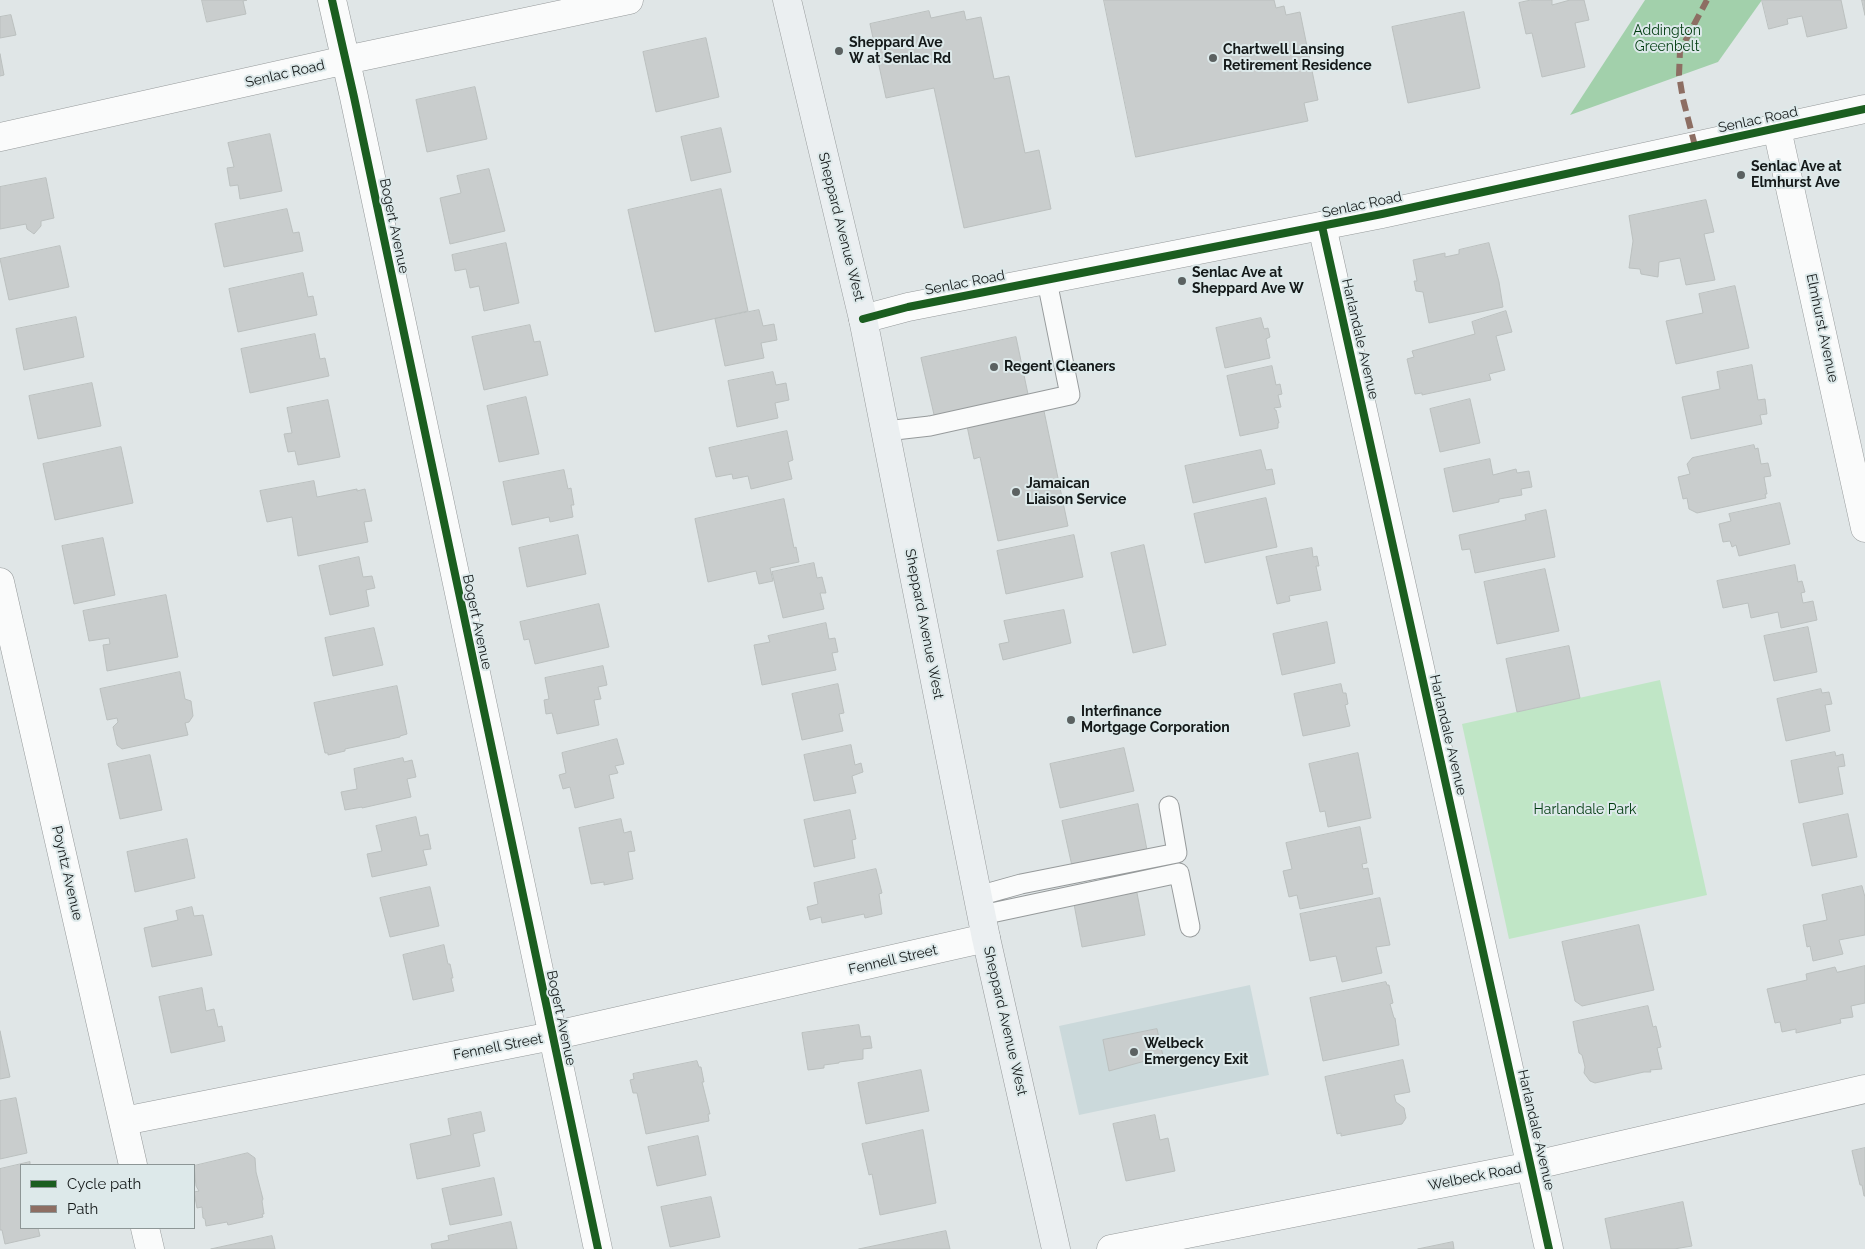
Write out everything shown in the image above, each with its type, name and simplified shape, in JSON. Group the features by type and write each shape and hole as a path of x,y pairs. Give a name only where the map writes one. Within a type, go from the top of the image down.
{"main road":[{"name":"Sheppard Avenue West","path":"786,0 863,319 982,916 1056,1249"}],"street":[{"name":"Bogert Avenue","path":"332,0 598,1249"},
{"name":"Senlac Road","path":"0,137 628,0"},
{"name":"Senlac Road","path":"863,319 908,307 1322,226 1865,109"},
{"name":"Elmhurst Avenue","path":"1777,129 1865,528"},
{"name":"Harlandale Avenue","path":"1322,226 1549,1249"},
{"name":"Poyntz Avenue","path":"0,582 133,1164"},
{"name":"Fennell Street","path":"124,1121 552,1036 982,916"},
{"name":"Welbeck Road","path":"1111,1249 1531,1166 1865,1089"},
{"path":"145,1229 150,1249"}],"lane":[{"path":"886,431 930,426 1070,395 1047,281"},
{"path":"982,916 1021,884 1177,853 1169,806"},
{"path":"982,916 1179,873 1190,927"}],"shaded area":[{"path":"1250,985 1269,1075 1079,1115 1059,1026"}],"green space":[{"name":"Addington Greenbelt","path":"1645,0 1762,0 1718,62 1570,115"},
{"name":"Harlandale Park","path":"1660,680 1707,895 1509,939 1462,724"}],"building":[{"path":"202,0 247,0 243,1 246,14 207,22"},
{"name":"Chartwell Lansing Retirement Residence","path":"1104,0 1274,0 1276,8 1284,6 1286,15 1300,12 1318,100 1304,103 1308,121 1136,157"},
{"path":"1531,0 1552,0 1552,5 1570,0 1584,0 1589,20 1575,23 1585,67 1542,77 1532,33 1526,34 1519,3"},
{"path":"1762,0 1841,0 1847,28 1807,37 1802,16 1787,19 1788,24 1769,29"},
{"path":"1862,0 1865,0 1865,15"},
{"path":"929,11 931,18 964,11 966,20 981,17 994,79 1009,76 1025,153 1039,150 1051,209 964,228 934,88 886,98 870,24"},
{"path":"1464,12 1480,88 1408,103 1392,27"},
{"path":"11,15 16,35 0,38 0,17"},
{"path":"706,38 719,97 656,112 643,52"},
{"path":"0,54 4,75 0,76"},
{"path":"475,87 487,139 427,152 416,100"},
{"path":"721,128 731,172 691,181 681,137"},
{"path":"270,134 282,191 240,199 238,185 230,186 227,168 234,167 228,143"},
{"path":"489,169 505,231 450,244 440,198 461,193 457,176"},
{"path":"46,178 54,218 41,221 41,226 34,234 27,229 26,224 0,229 0,187"},
{"path":"721,189 748,311 655,332 628,210"},
{"path":"1706,200 1714,232 1704,234 1715,280 1686,285 1680,258 1659,262 1658,277 1641,274 1640,269 1629,268 1633,241 1629,216"},
{"path":"287,209 293,233 299,232 303,251 224,267 215,224"},
{"path":"506,243 519,303 484,311 479,286 470,288 466,269 455,271 452,255"},
{"path":"1489,243 1503,307 1429,323 1423,292 1416,291 1414,281 1417,281 1413,260 1445,253 1445,257 1459,254 1459,250"},
{"path":"60,246 69,287 9,300 0,259"},
{"path":"303,273 308,297 313,296 317,315 238,332 229,289"},
{"path":"1735,286 1749,348 1676,364 1666,321 1703,313 1699,294"},
{"path":"759,310 763,326 774,324 777,340 761,343 764,358 725,366 715,319"},
{"path":"1506,311 1512,332 1496,336 1505,370 1489,374 1491,380 1422,395 1422,393 1415,394 1407,359 1414,357 1412,351 1475,334 1472,322"},
{"path":"76,317 84,357 24,370 16,329"},
{"path":"1261,318 1264,329 1268,328 1270,337 1266,339 1270,358 1225,368 1216,328"},
{"path":"530,325 534,342 540,341 548,375 484,390 472,337"},
{"path":"315,334 320,359 325,358 329,376 250,393 241,349"},
{"path":"1016,337 1029,399 935,419 921,358"},
{"path":"1752,365 1758,400 1765,399 1767,414 1760,415 1762,424 1691,439 1682,397 1720,389 1717,372"},
{"path":"1272,366 1276,385 1280,384 1282,394 1278,395 1281,407 1274,408 1279,423 1278,428 1240,436 1227,376"},
{"path":"773,372 776,385 786,383 789,400 775,403 778,418 737,427 728,381"},
{"path":"92,383 101,426 38,439 29,396"},
{"path":"526,397 539,454 499,462 487,406"},
{"path":"1470,399 1480,443 1440,452 1430,409"},
{"path":"328,400 340,457 298,465 295,451 288,452 284,434 292,433 287,408"},
{"path":"1044,411 1068,526 998,541 980,457 974,459 967,426"},
{"path":"787,431 793,460 788,462 792,479 751,489 748,476 733,479 732,474 716,477 709,448"},
{"path":"1754,445 1755,449 1758,448 1761,464 1768,463 1771,476 1764,477 1766,498 1697,513 1689,509 1687,498 1683,499 1678,477 1690,474 1687,464 1692,458"},
{"path":"121,447 133,503 55,520 43,464"},
{"path":"1261,450 1266,470 1272,469 1275,484 1193,503 1185,466"},
{"path":"1490,459 1493,475 1516,469 1517,473 1529,471 1532,487 1521,489 1522,495 1499,499 1499,502 1453,512 1444,469"},
{"path":"564,470 568,489 571,488 574,505 571,505 573,517 550,522 549,517 512,525 503,482"},
{"path":"314,481 317,497 365,489 372,521 364,522 368,542 298,556 292,517 267,522 260,491"},
{"path":"1266,498 1277,547 1205,563 1194,514"},
{"path":"784,499 794,548 796,547 799,562 770,568 773,581 759,584 756,571 708,582 695,519"},
{"path":"1780,503 1790,544 1739,556 1736,545 1732,547 1730,541 1723,542 1719,524 1731,521 1729,514"},
{"path":"1546,510 1555,557 1475,573 1470,549 1462,550 1459,535 1526,520 1525,515"},
{"path":"578,535 586,574 527,587 519,548"},
{"path":"1074,535 1083,577 1006,594 997,551"},
{"path":"103,538 115,595 74,604 62,546"},
{"path":"1144,545 1166,645 1133,653 1111,553"},
{"path":"1312,548 1313,557 1317,556 1319,566 1316,566 1321,590 1289,596 1290,601 1277,604 1266,557"},
{"path":"359,557 363,577 372,576 375,588 366,590 369,606 330,615 319,566"},
{"path":"814,563 817,578 822,577 826,593 820,593 824,609 783,618 772,572"},
{"path":"1795,565 1798,582 1802,581 1805,592 1801,593 1803,603 1813,601 1817,620 1781,628 1778,612 1751,618 1748,603 1723,608 1717,581"},
{"path":"1545,569 1559,631 1497,644 1484,582"},
{"path":"166,595 178,657 107,671 103,645 110,644 109,638 89,641 83,611"},
{"path":"599,604 609,647 535,664 529,639 524,640 520,622"},
{"path":"1064,610 1071,643 1003,660 999,644 1009,642 1004,621"},
{"path":"1327,622 1335,663 1282,675 1273,634"},
{"path":"826,623 829,639 835,638 838,652 832,653 836,670 762,685 754,645 770,642 768,636"},
{"path":"1808,627 1817,672 1774,681 1764,636"},
{"path":"374,628 383,665 333,676 325,638"},
{"path":"1569,646 1580,698 1517,712 1506,659"},
{"path":"603,666 607,685 598,687 601,699 594,700 599,725 557,734 552,713 546,714 544,700 549,699 545,678"},
{"path":"180,672 185,699 191,701 193,716 189,722 185,723 188,735 122,749 117,745 113,727 118,722 117,718 107,720 100,689"},
{"path":"838,684 844,713 839,714 843,731 802,740 792,694"},
{"path":"1341,684 1343,693 1346,693 1348,704 1345,705 1350,726 1303,736 1294,694"},
{"path":"397,686 407,734 328,755 328,753 325,753 314,703"},
{"path":"1821,689 1822,693 1829,692 1832,704 1825,705 1830,731 1786,741 1777,699"},
{"path":"617,739 624,764 615,766 618,773 609,775 614,798 575,808 570,787 563,789 559,775 566,773 562,753"},
{"path":"851,745 855,765 861,763 863,772 852,776 856,793 814,801 804,755"},
{"path":"1124,748 1134,791 1060,808 1050,764"},
{"path":"1835,752 1836,756 1843,754 1845,766 1838,767 1843,794 1799,803 1791,761"},
{"path":"1358,753 1371,818 1328,827 1325,811 1320,812 1309,764"},
{"path":"150,755 162,810 120,819 108,764"},
{"path":"403,758 404,762 412,760 416,777 407,779 411,797 345,810 341,792 357,789 354,769"},
{"path":"1138,804 1147,850 1072,866 1062,821"},
{"path":"850,810 856,839 852,840 855,858 814,867 804,820"},
{"path":"1848,814 1857,857 1812,866 1803,824"},
{"path":"416,817 420,836 428,834 431,849 423,850 427,865 372,877 367,854 382,851 376,826"},
{"path":"621,819 624,833 631,831 635,851 628,852 633,879 604,885 604,882 591,884 579,828"},
{"path":"1360,827 1367,863 1362,864 1363,869 1368,868 1373,894 1300,909 1297,895 1289,897 1283,871 1292,869 1286,843"},
{"path":"187,839 195,878 135,892 127,852"},
{"path":"876,869 882,893 879,894 882,914 865,918 864,914 822,923 821,917 810,920 807,907 818,904 814,883"},
{"path":"1862,886 1865,897 1865,935 1839,940 1843,954 1813,961 1810,946 1807,947 1803,925 1827,920 1822,895"},
{"path":"430,887 439,926 390,937 380,898"},
{"path":"1137,893 1145,935 1082,947 1074,904"},
{"path":"1380,898 1390,945 1376,947 1382,973 1342,982 1336,956 1310,961 1300,914"},
{"path":"192,907 194,916 203,915 212,955 152,967 144,928 178,920 176,911"},
{"path":"1639,925 1654,990 1582,1006 1575,1001 1562,942"},
{"path":"444,945 448,964 450,964 454,991 413,1000 403,955"},
{"path":"1865,966 1865,1003 1851,1006 1853,1017 1840,1019 1841,1023 1796,1033 1796,1029 1782,1032 1780,1022 1775,1023 1767,989 1807,980 1806,974 1835,967 1837,972"},
{"path":"1386,982 1389,985 1393,1003 1390,1004 1395,1018 1399,1045 1323,1061 1310,998"},
{"path":"202,988 206,1011 214,1009 218,1027 222,1026 225,1041 171,1053 159,997"},
{"path":"1648,1006 1653,1027 1656,1026 1661,1047 1657,1048 1662,1069 1595,1083 1590,1081 1584,1073 1585,1067 1582,1055 1579,1053 1573,1022"},
{"path":"859,1025 861,1037 870,1036 872,1048 863,1049 863,1059 824,1065 824,1068 808,1070 802,1033"},
{"name":"Welbeck Emergency Exit","path":"1157,1029 1163,1056 1109,1071 1103,1040"},
{"path":"0,1031 10,1077 0,1079"},
{"path":"1403,1060 1410,1092 1394,1095 1396,1102 1404,1108 1406,1118 1402,1124 1341,1136 1341,1133 1337,1134 1325,1077"},
{"path":"697,1061 699,1067 701,1067 704,1082 702,1082 710,1114 708,1114 709,1121 646,1134 637,1093 633,1093 630,1080 634,1079 633,1074"},
{"path":"921,1070 929,1111 866,1124 858,1083"},
{"path":"16,1098 27,1153 0,1159 0,1101"},
{"path":"481,1112 485,1131 473,1134 480,1166 417,1179 410,1144 451,1135 448,1119"},
{"path":"1155,1115 1160,1140 1168,1138 1175,1171 1126,1181 1113,1124"},
{"path":"923,1130 936,1203 880,1215 872,1174 869,1175 862,1144"},
{"path":"698,1136 706,1175 657,1186 648,1147"},
{"path":"1865,1148 1865,1196 1864,1196 1852,1151"},
{"path":"248,1153 255,1158 256,1172 263,1199 263,1217 228,1225 227,1222 206,1226 202,1207 197,1208 195,1197 195,1192 199,1191 196,1186 195,1166"},
{"path":"20,1164 20,1229 38,1229 40,1236 5,1244 2,1230 0,1230 0,1169"},
{"path":"494,1178 502,1215 450,1225 442,1189"},
{"path":"711,1197 720,1237 670,1247 661,1207"},
{"path":"1683,1202 1692,1246 1674,1249 1611,1249 1605,1219"},
{"path":"511,1222 517,1249 432,1249 431,1244 449,1240 448,1236"},
{"path":"946,1231 950,1249 859,1249"},
{"path":"272,1236 275,1249 211,1249"},
{"path":"1453,1242 1454,1249 1418,1249"}],"marked path":[{"path":"1695,146 1679,75 1680,51 1707,0"}],"cycle path":[{"path":"332,0 598,1249"},
{"path":"863,319 908,307 1382,214 1865,109"},
{"path":"1322,226 1549,1249"}],"place":[{"name":"Sheppard Ave W at Senlac Rd","path":"839,51"},
{"name":"Chartwell Lansing Retirement Residence","path":"1213,58"},
{"name":"Senlac Ave at Elmhurst Ave","path":"1741,175"},
{"name":"Senlac Ave at Sheppard Ave W","path":"1182,281"},
{"name":"Regent Cleaners","path":"994,367"},
{"name":"Jamaican Liaison Service","path":"1016,492"},
{"name":"Interfinance Mortgage Corporation","path":"1071,720"},
{"name":"Welbeck Emergency Exit","path":"1134,1052"}]}
